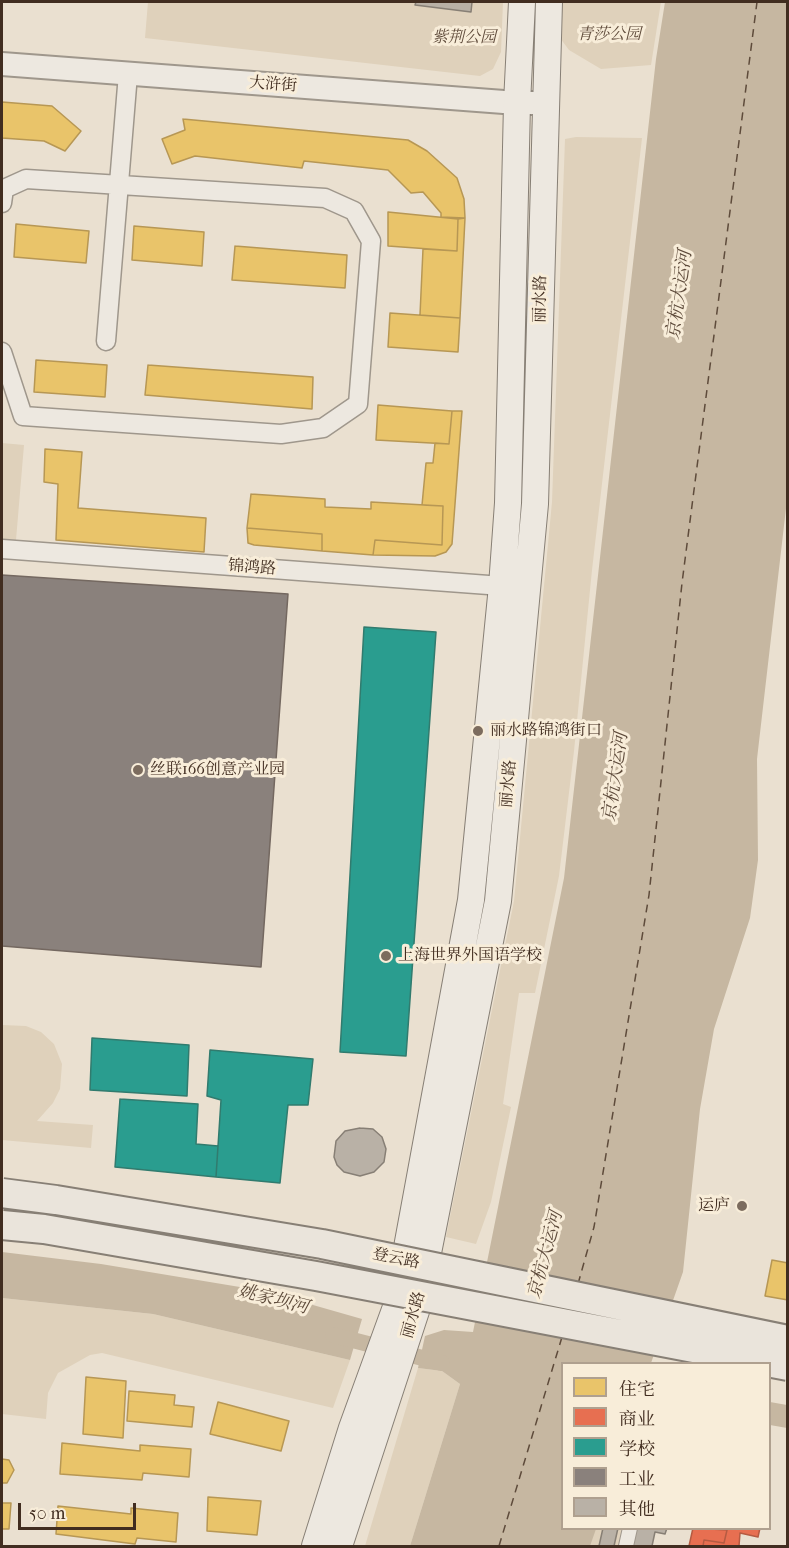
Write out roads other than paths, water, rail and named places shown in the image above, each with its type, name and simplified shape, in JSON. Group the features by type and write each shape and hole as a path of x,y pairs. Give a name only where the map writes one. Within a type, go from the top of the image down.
{"main road":[{"name":"丽水路","path":"406,1308 471,900 502,586 508,503 517,103 522,2"},
{"name":"丽水路","path":"315,1546 375,1400 406,1308 498,901 535,504 549,2"},
{"name":"登云路","path":"2,1193 322,1244 788,1340"},
{"name":"登云路","path":"2,1225 44,1229 316,1276 767,1362"},
{"name":"登云路","path":"771,1363 788,1366"},
{"name":"丽水路","path":"339,1546 375,1400"}],"street":[{"name":"大浒街","path":"2,64 517,103 546,103"},
{"path":"106,341 128,74"},
{"path":"2,203 4,189 26,179 325,198 354,212 371,241 358,404 324,428 281,434 23,416 2,352"},
{"name":"锦鸿路","path":"2,549 502,586"},
{"path":"626,1546 630,1530"}],"water":[{"name":"京杭大运河","path":"665,2 787,2 788,491 757,759 758,860 750,918 714,1029 700,1109 683,1272 651,1362 561,1362 561,1530 596,1530 590,1546 410,1546 460,1384 442,1371 418,1368 425,1336 444,1330 473,1332 564,878 656,59"},
{"path":"2,1252 101,1264 264,1291 362,1319 350,1360 153,1314 2,1298"},
{"path":"771,1402 787,1405 787,1428 771,1425"}],"waterway":[{"name":"姚家坝河","path":"333,1335 442,1363"}],"place":[{"name":"丽水路锦鸿街口","path":"478,731"},
{"name":"丝联166创意产业园","path":"138,770"},
{"name":"上海世界外国语学校","path":"386,956"},
{"name":"运庐","path":"742,1206"}],"park label":[{"name":"青莎公园","path":"609,35"},
{"name":"紫荆公园","path":"464,38"}]}
